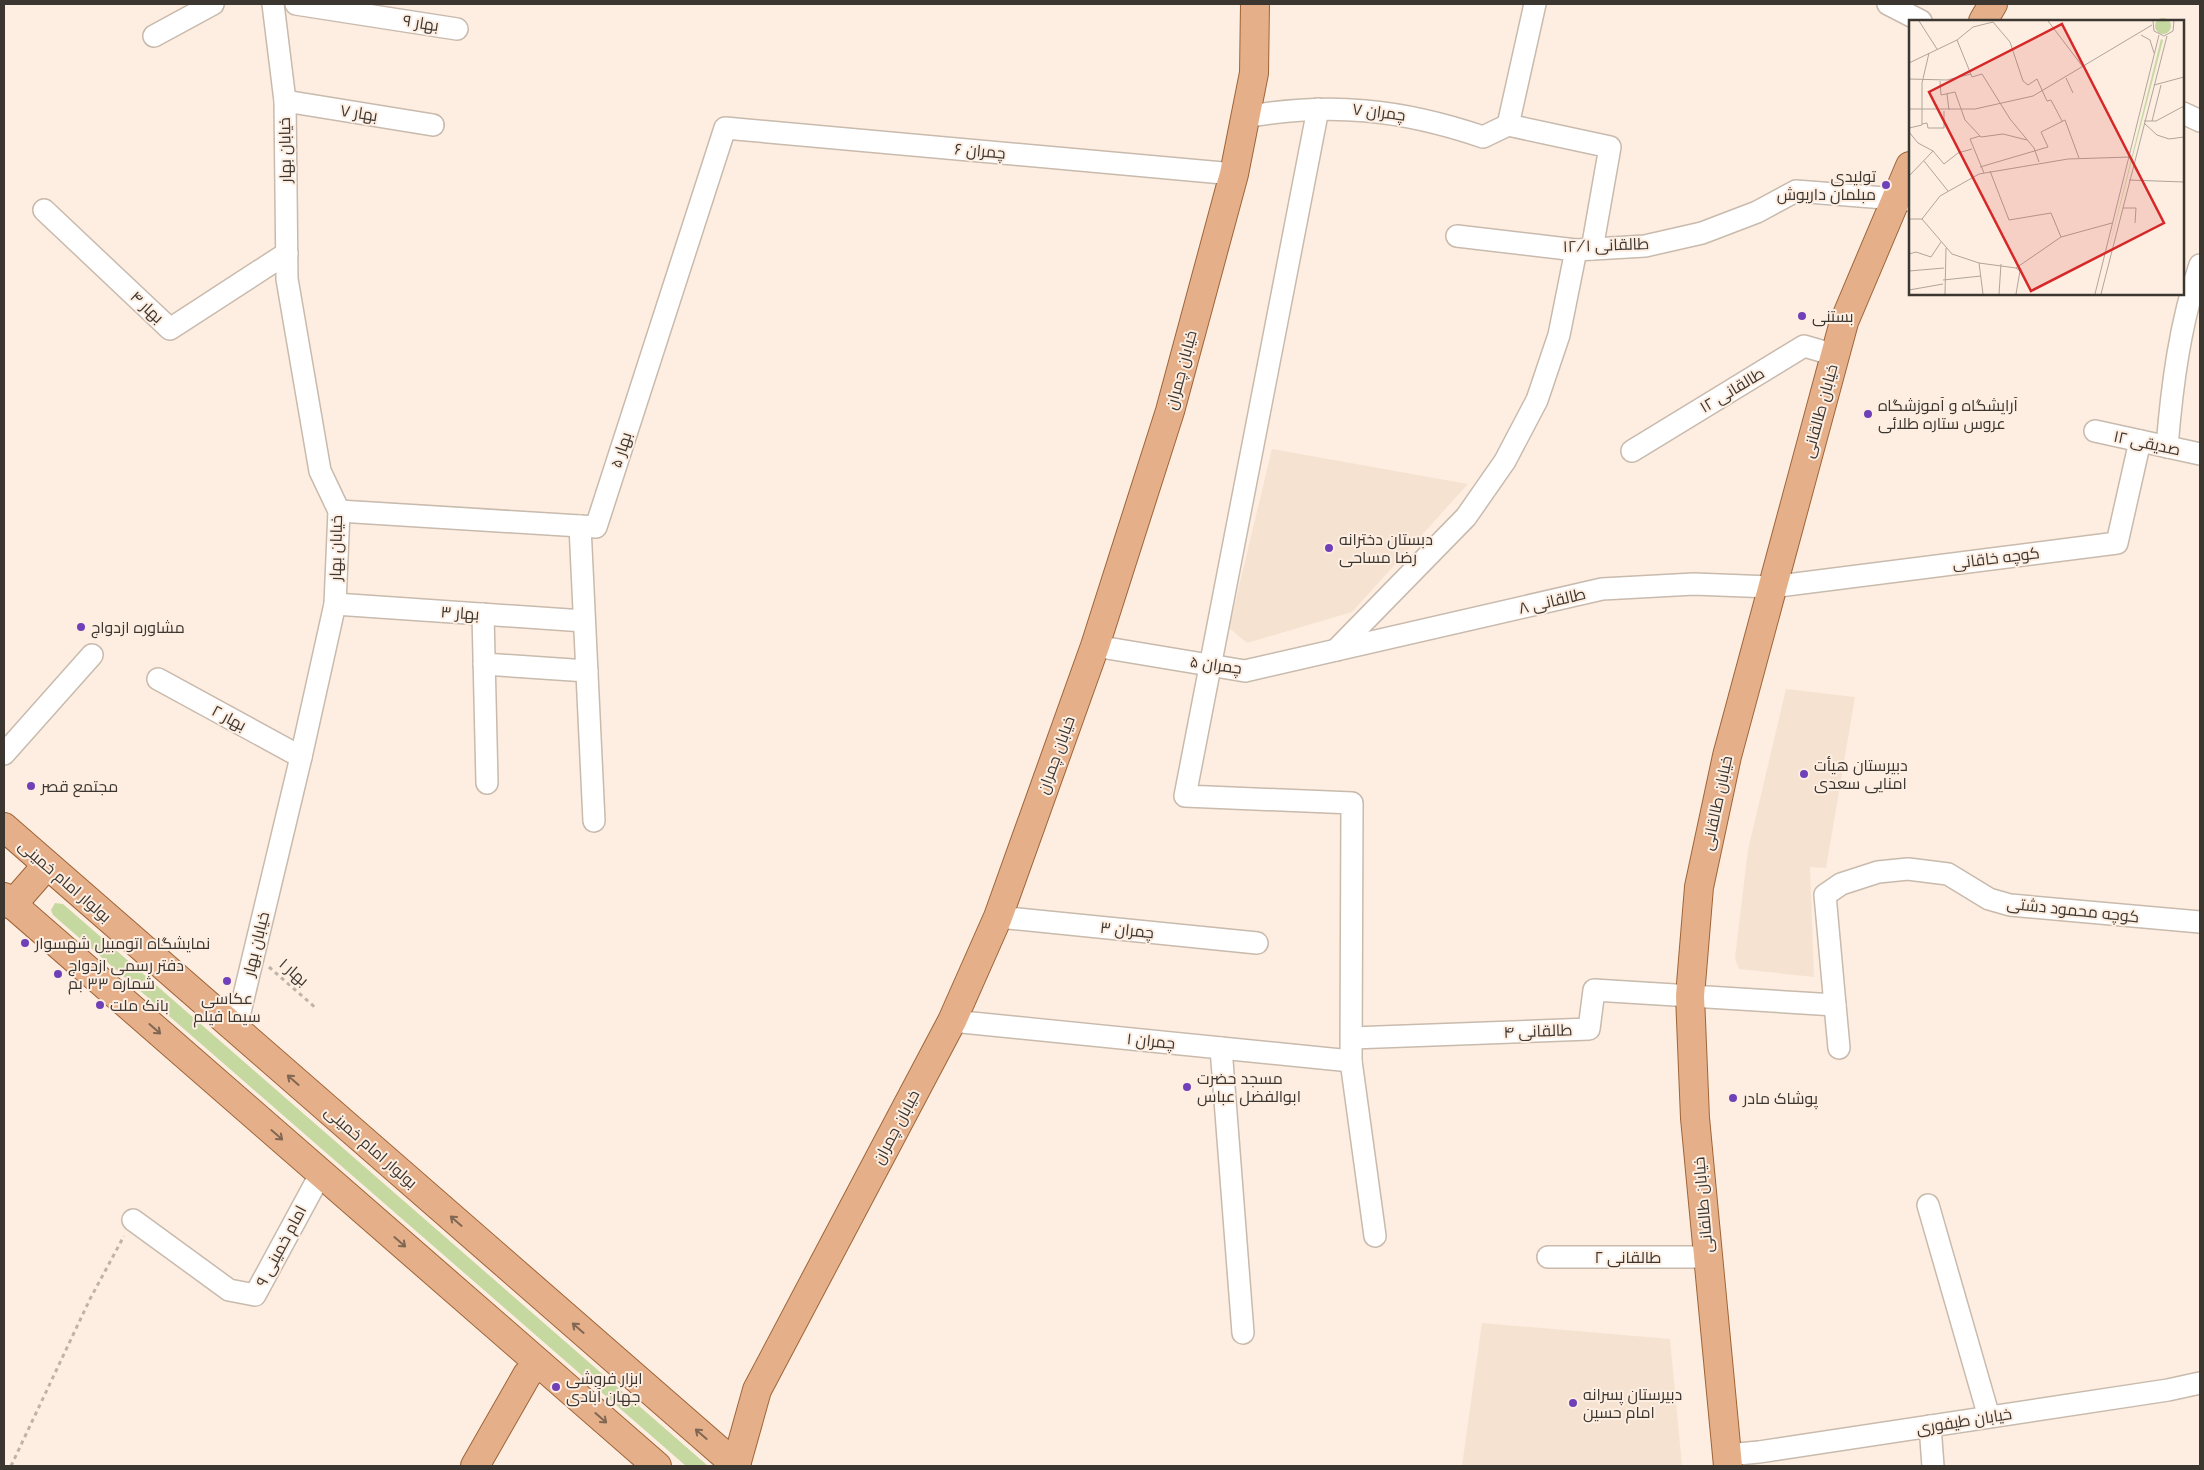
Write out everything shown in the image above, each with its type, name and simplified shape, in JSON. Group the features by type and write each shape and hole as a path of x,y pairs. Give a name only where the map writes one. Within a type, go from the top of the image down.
{"main road":[{"name":"خیابان چمران","path":"737,1466 757,1390 952,1021 998,917 1095,646 1170,412 1234,174 1254,73 1255,4"},
{"path":"1985,20 1993,4"},
{"name":"خیابان طالقانی","path":"1727,1461 1695,1118 1690,996 1701,878 1726,756 1844,322 1903,199 1909,171"},
{"name":"بولوار امام خمینی","path":"4,828 737,1466"},
{"path":"47,865 8,901 652,1464"},
{"path":"475,1466 527,1375 538,1363"}],"street":[{"path":"154,36 213,4"},
{"name":"خیابان بهار","path":"234,1028 240,1012 301,757 335,604 339,512 320,470 287,279 285,101 273,4"},
{"name":"بهار ۹","path":"296,4 457,29"},
{"path":"1336,650 1466,517 1505,461 1537,400 1559,335 1584,249 1610,147 1508,125 1535,4"},
{"path":"1888,4 1919,20"},
{"name":"بهار ۷","path":"285,101 433,125"},
{"name":"چمران ۷","path":"1246,117 1283,110 1336,107 1389,112 1441,122 1483,137 1508,125"},
{"path":"1318,108 1185,796 1352,803 1351,1061 1375,1236"},
{"path":"2184,113 2200,121"},
{"name":"چمران ۶","path":"725,128 1234,174"},
{"name":"بهار ۵","path":"339,512 596,527 725,128"},
{"name":"طالقانی ۱۲/۱","path":"1457,236 1584,249 1645,246 1702,233 1757,212 1796,191 1903,199"},
{"name":"بهار ۴","path":"44,210 170,329 287,253"},
{"path":"2166,447 2172,386 2182,335 2200,265"},
{"name":"طالقانی ۱۲","path":"1632,451 1804,346 1835,355"},
{"name":"صدیقی ۱۲","path":"2094,432 2200,454"},
{"name":"کوچه خاقانی","path":"1771,586 2117,543 2140,441"},
{"path":"580,526 594,821"},
{"name":"طالقانی ۸","path":"1336,650 1602,589 1694,584 1771,586"},
{"name":"بهار ۳","path":"335,604 584,621"},
{"path":"483,614 487,783"},
{"name":"چمران ۵","path":"1095,646 1245,671 1336,650"},
{"path":"4,754 92,655"},
{"path":"484,664 587,671"},
{"name":"بهار ۲","path":"158,679 301,757"},
{"name":"کوچه محمود دشتی","path":"1835,1005 1825,895 1841,884 1878,872 1908,869 1948,874 1989,899 2010,905 2200,922"},
{"name":"چمران ۳","path":"998,917 1257,943"},
{"name":"طالقانی ۴","path":"1352,1038 1589,1029 1594,990 1690,996"},
{"path":"1690,996 1835,1005 1839,1048"},
{"name":"چمران ۱","path":"952,1021 1351,1061"},
{"path":"1221,1048 1243,1333"},
{"name":"امام خمینی ۹","path":"133,1220 229,1290 255,1296 321,1173"},
{"path":"1928,1205 1989,1418"},
{"name":"طالقانی ۲","path":"1548,1258 1708,1257"},
{"name":"خیابان طیفوری","path":"1727,1461 1930,1426 2168,1390 2200,1383"},
{"path":"1930,1426 1933,1466"}],"path":[{"name":"بهار ۱","path":"254,954 317,1009"},
{"path":"11,1466 90,1299 133,1220"}],"shaded area":[{"name":"دبستان دخترانه رضا مساحی","path":"1272,449 1468,484 1352,612 1247,643 1229,628"},
{"name":"دبیرستان هیأت امنایی سعدی","path":"1786,689 1855,697 1826,868 1810,867 1814,977 1739,969 1735,958 1748,850"},
{"name":"دبیرستان پسرانه امام حسین","path":"1482,1323 1670,1339 1682,1466 1462,1466"}],"green space":[{"path":"55,903 63,904 708,1466 686,1466 53,915 51,910"}],"place":[{"name":"تولیدی مبلمان داریوش","path":"1886,185"},
{"name":"بستنی","path":"1802,316"},
{"name":"آرایشگاه و آموزشگاه عروس ستاره طلائی","path":"1868,414"},
{"name":"دبستان دخترانه رضا مساحی","path":"1329,548"},
{"name":"مشاوره ازدواج","path":"81,627"},
{"name":"دبیرستان هیأت امنایی سعدی","path":"1804,774"},
{"name":"مجتمع قصر","path":"31,786"},
{"name":"نمایشگاه اتومبیل شهسوار","path":"25,943"},
{"name":"دفتر رسمی ازدواج شماره ۳۳ بم","path":"58,974"},
{"name":"عکاسی سیما فیلم","path":"227,981"},
{"name":"بانک ملت","path":"100,1005"},
{"name":"مسجد حضرت ابوالفضل عباس","path":"1187,1087"},
{"name":"پوشاک مادر","path":"1733,1098"},
{"name":"ابزار فروشی جهان آبادی","path":"556,1387"},
{"name":"دبیرستان پسرانه امام حسین","path":"1573,1403"}]}
